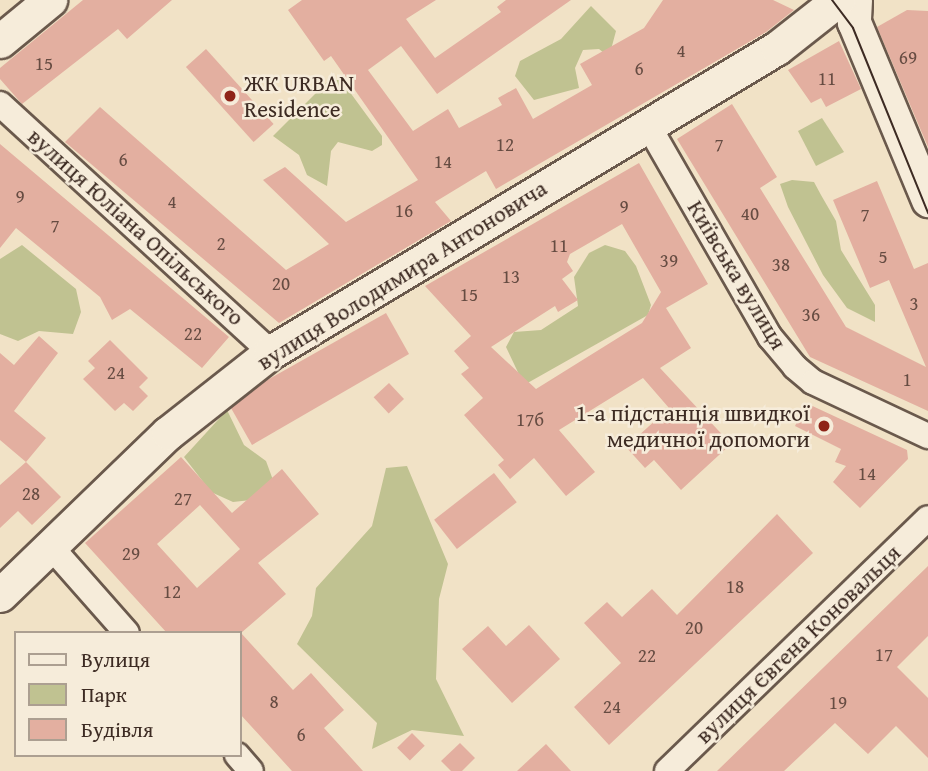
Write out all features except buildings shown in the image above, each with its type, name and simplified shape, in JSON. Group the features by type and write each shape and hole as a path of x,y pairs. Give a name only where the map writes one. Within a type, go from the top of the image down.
{"main road":[{"path":"0,41 50,0"},
{"name":"вулиця Володимира Антоновича","path":"0,595 168,433 271,352 805,30 838,0"},
{"path":"855,0 854,22 928,200"}],"street":[{"name":"вулиця Юліана Опільського","path":"0,104 271,352"},
{"name":"Київська вулиця","path":"648,125 770,337 795,367 824,387 928,436"},
{"name":"вулиця Євгена Коновальця","path":"667,771 928,518"},
{"path":"51,548 125,631"},
{"path":"239,757 251,771"}],"green space":[{"path":"591,6 616,31 609,57 599,49 583,50 575,68 579,88 534,100 515,76 520,61 561,39"},
{"path":"329,80 341,80 382,136 382,145 372,151 338,142 331,151 327,186 307,175 299,155 273,136"},
{"path":"822,118 844,152 816,166 798,131"},
{"path":"792,180 814,182 836,221 841,250 875,305 875,322 847,308 823,275 788,207 780,184"},
{"path":"22,245 76,289 81,312 73,334 39,331 18,341 0,334 0,259"},
{"path":"605,245 625,251 636,266 651,305 648,315 524,385 506,347 514,332 541,330 578,306 574,277 589,253"},
{"path":"227,410 244,445 266,461 273,480 251,500 233,502 211,492 184,457"},
{"path":"407,466 448,564 439,599 436,679 464,736 412,730 372,749 377,723 297,644 312,616 316,588 372,526 386,468"}],"tram line":[{"path":"832,0 853,28 928,213"}],"place":[{"name":"ЖК URBAN Residence","path":"230,96"},
{"name":"1-а підстанція швидкої медичної допомоги","path":"824,426"}]}
